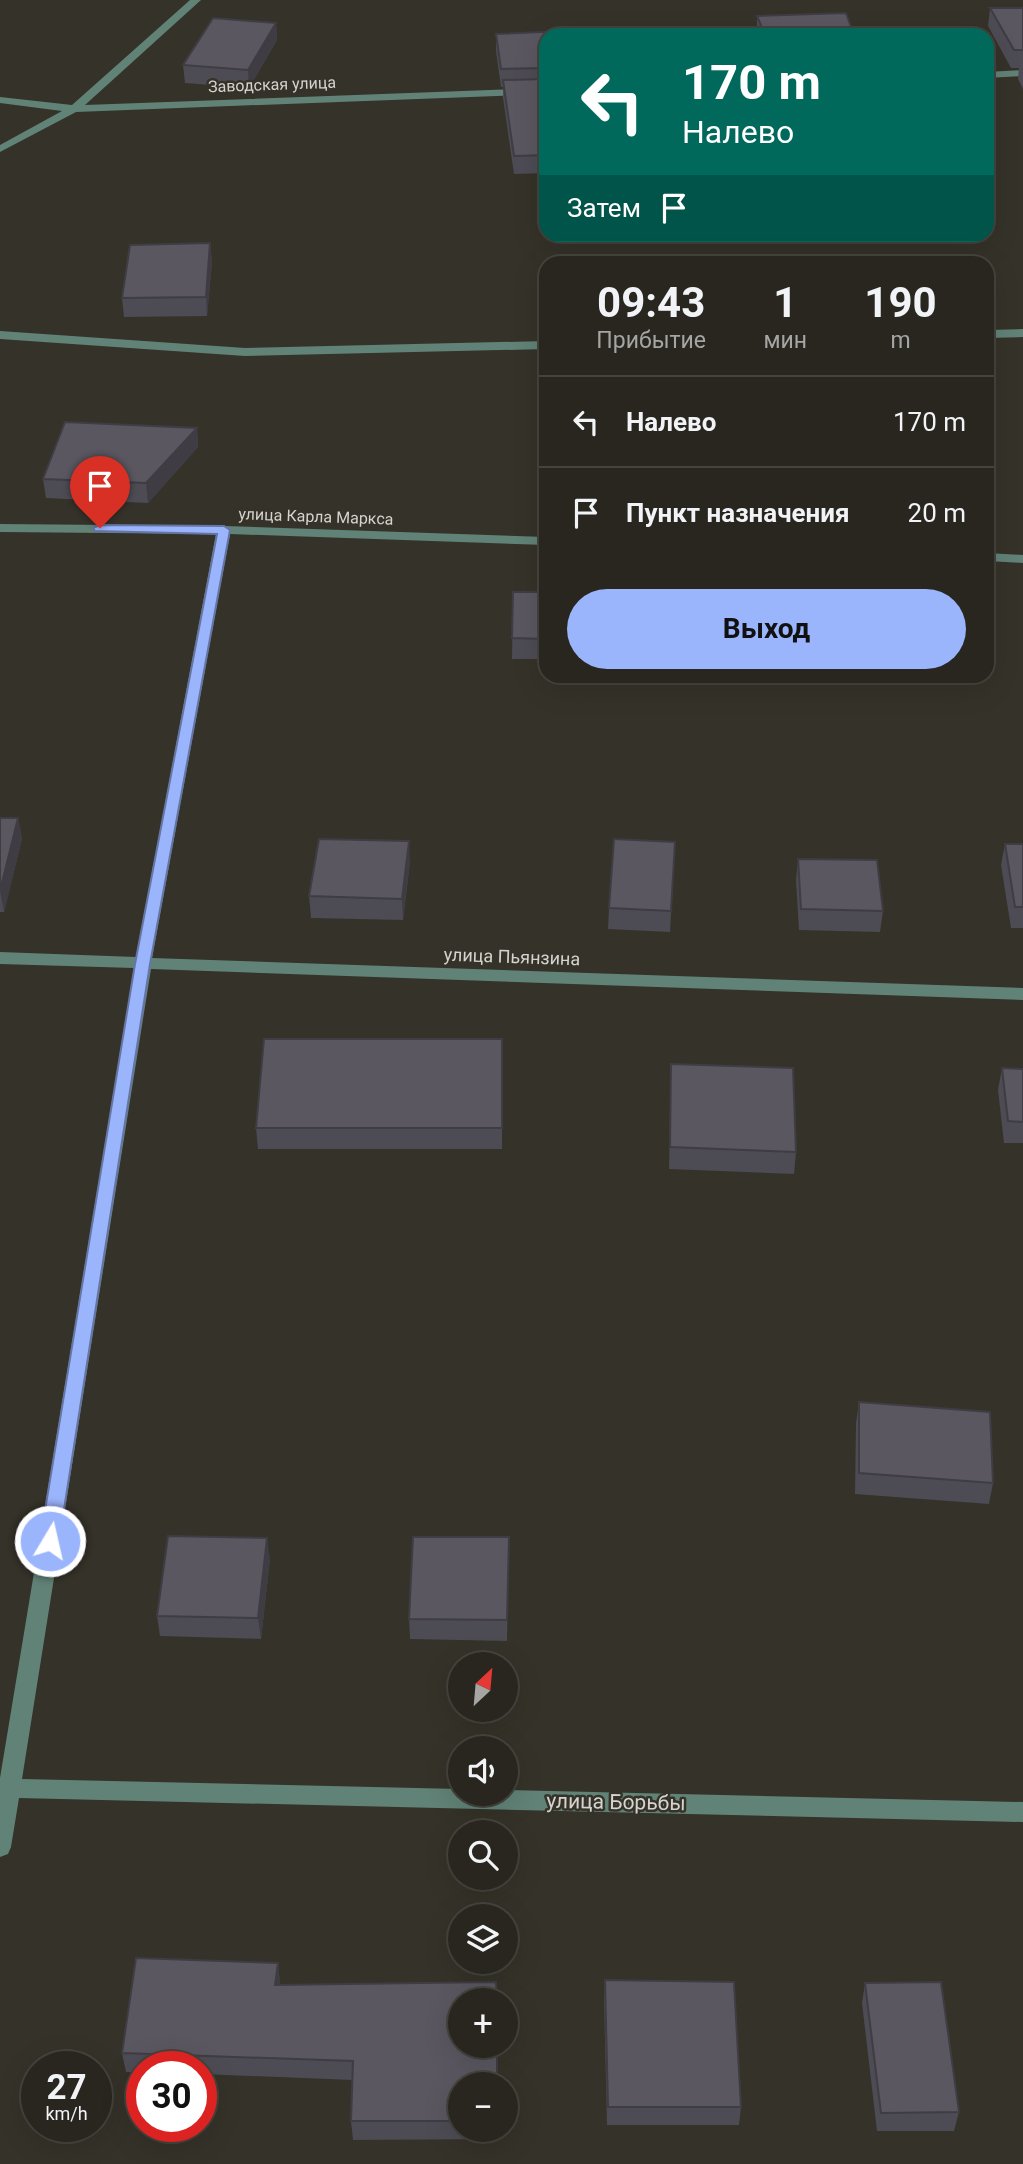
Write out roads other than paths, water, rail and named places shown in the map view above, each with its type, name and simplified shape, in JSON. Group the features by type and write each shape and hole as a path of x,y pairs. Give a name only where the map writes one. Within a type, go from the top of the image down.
{"street":[{"path":"0,149 74,109 196,0"},
{"path":"994,75 1023,73"},
{"name":"Заводская улица","path":"0,100 74,109 539,91"},
{"path":"994,334 1023,333"},
{"path":"0,335 245,352 539,345"},
{"name":"улица Карла Маркса","path":"0,527 224,530 539,541"},
{"path":"0,1847 5,1788 143,964 224,530"},
{"path":"994,557 1023,559"},
{"name":"улица Пьянзина","path":"0,958 1023,994"},
{"name":"улица Борьбы","path":"5,1788 1023,1812"}]}
